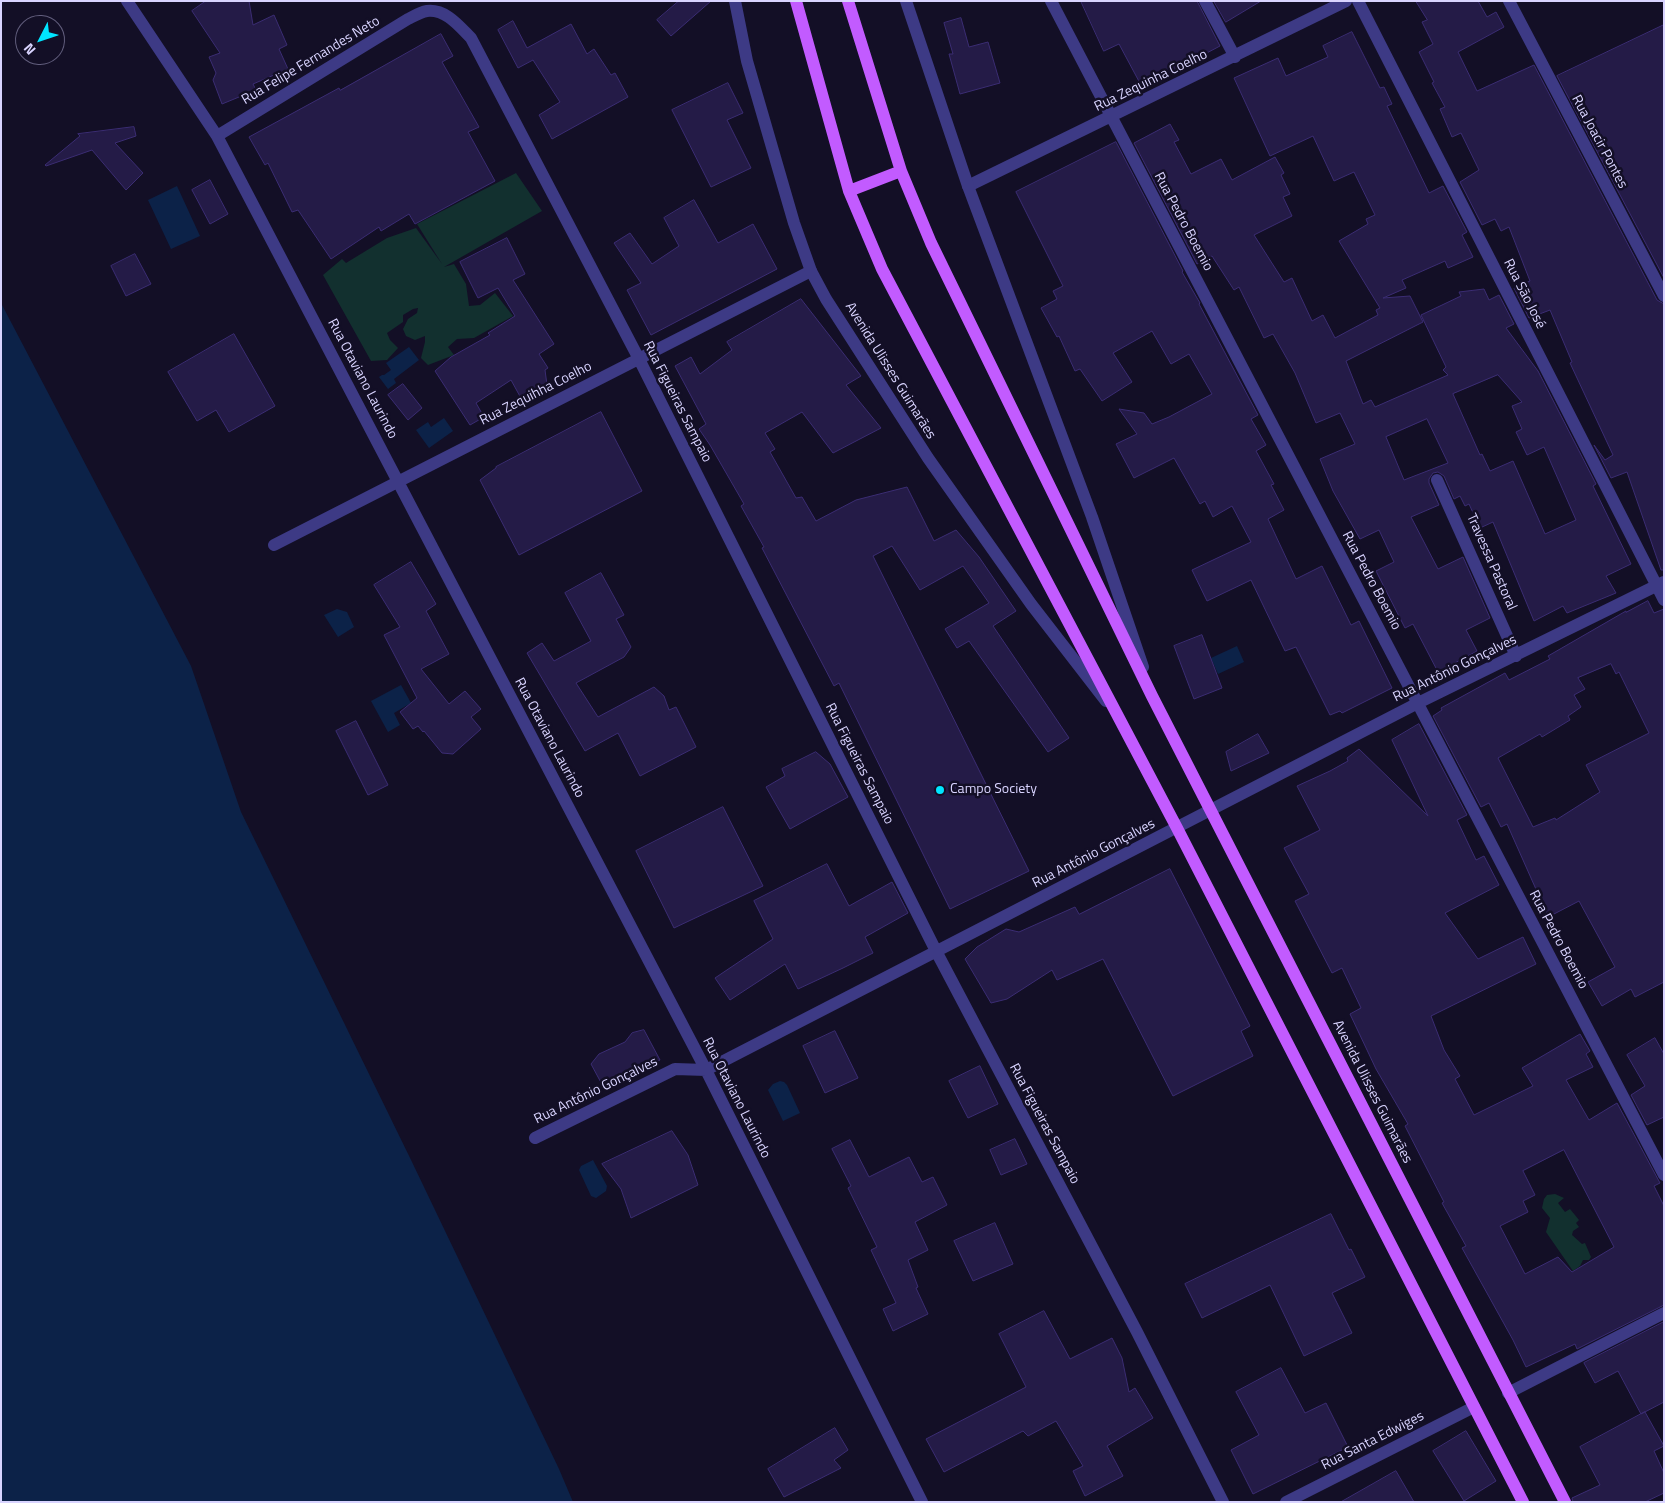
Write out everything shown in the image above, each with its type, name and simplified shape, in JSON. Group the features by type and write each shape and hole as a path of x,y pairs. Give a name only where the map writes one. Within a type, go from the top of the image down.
{"main road":[{"name":"Avenida Ulisses Guimarães","path":"796,1 850,191 882,269 1177,828 1523,1502"},
{"name":"Avenida Ulisses Guimarães","path":"848,1 901,171 931,243 1152,696 1565,1502"},
{"path":"850,191 901,171"}],"street":[{"name":"Rua Otaviano Laurindo","path":"128,1 217,136 706,1070 922,1502"},
{"name":"Avenida Ulisses Guimarães","path":"734,1 747,61 794,223 811,271 826,299 928,458 1031,604 1114,710"},
{"name":"Avenida Ulisses Guimarães","path":"906,1 968,186 1092,517 1152,696"},
{"name":"Rua Pedro Boemio","path":"1051,1 1664,1175"},
{"path":"1205,1 1234,57"},
{"name":"Rua Zequinha Coelho","path":"968,186 1346,1"},
{"name":"Rua São José","path":"1358,1 1660,584 1664,600"},
{"name":"Rua Joacir Pontes","path":"1509,1 1664,296"},
{"name":"Rua Felipe Fernandes Neto","path":"217,136 408,19 426,11 439,12 454,21 470,38"},
{"name":"Rua Figueiras Sampaio","path":"470,38 639,359 936,951 1137,1332 1223,1502"},
{"name":"Rua Zequihha Coelho","path":"274,545 811,271"},
{"name":"Travessa Pastoral","path":"1437,480 1516,656"},
{"name":"Rua Antônio Gonçalves","path":"535,1138 674,1069 706,1070 1418,703 1660,584"},
{"path":"1508,1393 1664,1313"},
{"name":"Rua Santa Edwiges","path":"1286,1502 1474,1407"}],"green space":[{"path":"516,173 542,211 444,267 454,264 466,284 469,306 480,305 495,293 513,316 474,338 457,339 448,347 454,355 428,365 421,358 425,336 415,340 406,336 403,329 408,319 417,313 418,308 413,309 403,315 403,322 387,333 390,340 398,348 387,360 371,361 323,275 342,259 346,263 387,238 416,228 442,264 417,224"},
{"path":"1555,1194 1564,1198 1558,1203 1565,1212 1570,1209 1579,1220 1576,1223 1579,1227 1573,1231 1572,1235 1582,1244 1585,1243 1591,1257 1589,1260 1583,1260 1580,1266 1573,1271 1546,1232 1550,1218 1542,1208 1544,1199 1547,1195"}],"water":[{"path":"177,186 200,236 171,249 148,200"},
{"path":"1,303 191,666 241,812 412,1162 573,1502 1,1502"},
{"path":"409,347 419,360 394,379 396,383 388,389 379,377 391,370 386,363"},
{"path":"444,418 453,431 429,448 416,430 428,422 431,427"},
{"path":"337,609 347,612 354,627 338,637 324,615"},
{"path":"1237,646 1244,662 1218,674 1211,658"},
{"path":"401,685 411,703 394,713 400,725 388,732 371,701"},
{"path":"780,1081 787,1085 800,1113 783,1121 768,1090 773,1084"},
{"path":"593,1160 607,1186 606,1191 596,1198 591,1196 579,1170 581,1166"}],"building":[{"path":"206,1 249,1 253,25 274,15 287,45 279,49 288,69 253,84 256,90 222,104 213,80 216,73 209,57 220,53 192,11"},
{"path":"679,1 711,1 671,36 657,20"},
{"path":"1081,1 1197,1 1220,46 1142,87 1119,44 1104,51"},
{"path":"1214,1 1261,1 1226,22"},
{"path":"1416,1 1478,1 1487,17 1496,12 1504,27 1458,52 1477,91 1534,65 1657,300 1664,304 1664,570 1661,570 1627,472 1611,478 1594,445 1605,460 1613,455 1570,363 1572,362 1550,310 1529,318 1514,288 1530,281 1509,227 1501,231 1495,219 1482,225 1460,182 1479,170 1461,133 1452,137 1440,109 1445,107 1419,52 1433,44 1422,22 1427,20"},
{"path":"961,18 969,47 988,42 1000,83 960,94 949,54 953,54 944,23"},
{"path":"513,21 527,48 571,24 587,54 594,49 611,75 615,73 628,97 552,139 539,115 560,102 533,60 518,68 498,30"},
{"path":"1664,25 1664,278 1557,76"},
{"path":"1352,32 1380,88 1384,87 1392,104 1387,106 1429,193 1443,186 1467,232 1462,235 1473,257 1448,268 1445,261 1402,280 1406,288 1383,298 1410,296 1423,322 1346,361 1363,404 1371,400 1375,407 1448,375 1443,370 1446,367 1421,315 1461,296 1459,292 1484,289 1489,300 1499,295 1514,324 1506,328 1538,371 1596,484 1593,486 1631,564 1606,576 1616,593 1567,613 1563,606 1534,621 1493,522 1480,528 1469,504 1465,506 1460,496 1454,499 1444,476 1438,472 1433,473 1429,483 1439,505 1411,517 1438,569 1463,557 1490,618 1466,630 1477,651 1438,672 1413,624 1405,628 1376,571 1394,562 1379,530 1360,539 1333,491 1320,459 1355,444 1340,413 1316,423 1295,373 1273,334 1264,338 1239,287 1234,290 1212,256 1197,264 1134,143 1170,124 1179,140 1174,142 1191,174 1221,159 1232,180 1275,157 1284,173 1281,175 1290,194 1283,197 1292,216 1254,235 1284,282 1292,278 1312,321 1323,315 1335,338 1378,315 1376,310 1380,308 1339,241 1368,224 1366,219 1375,215 1354,172 1334,181 1313,136 1270,156 1234,78 1278,58 1286,76 1328,57 1323,46","holes":["1498,375 1522,402 1512,406 1522,429 1516,432 1527,455 1544,447 1576,520 1545,534 1513,461 1490,471 1482,454 1480,455 1453,394","1427,419 1448,463 1404,480 1386,437"]},
{"path":"441,34 453,56 442,62 479,127 468,132 495,181 415,224 409,214 381,231 379,227 331,259 298,210 292,212 268,163 265,165 249,137 339,88 340,90"},
{"path":"728,83 743,113 727,120 751,168 711,187 672,110"},
{"path":"134,127 136,136 115,143 143,173 126,190 92,150 45,165 80,136 78,134"},
{"path":"1116,142 1258,415 1251,419 1266,445 1256,451 1274,484 1271,485 1284,510 1268,519 1296,579 1322,566 1351,625 1359,621 1392,688 1342,713 1340,711 1330,715 1296,647 1285,651 1251,580 1207,601 1192,570 1251,542 1232,506 1213,517 1205,501 1200,504 1174,458 1134,478 1116,444 1137,434 1119,409 1144,413 1152,424 1212,394 1189,354 1171,364 1152,331 1113,353 1132,382 1102,401 1080,369 1075,371 1059,336 1057,337 1041,308 1057,299 1053,291 1063,286 1016,192"},
{"path":"210,180 228,214 210,224 192,190"},
{"path":"694,200 718,243 753,224 777,269 651,335 627,290 641,283 614,243 630,233 652,264 679,246 664,218"},
{"path":"507,238 525,274 513,280 554,344 539,354 548,368 545,370 547,385 522,400 511,380 476,403 484,417 470,425 435,371 451,357 490,335 488,333 515,316 498,288 478,298 460,262"},
{"path":"135,254 151,284 126,296 111,266"},
{"path":"801,299 861,376 846,385 881,428 833,453 802,412 765,433 775,449 770,452 796,498 802,497 816,521 856,500 907,487 934,541 956,530 979,557 1016,611 993,626 1069,738 1048,752 969,641 957,648 945,629 989,603 963,566 920,590 892,546 873,556 1029,871 950,909 839,683 834,686 762,548 764,547 741,506 744,504 699,429 706,424 675,366 691,357 700,374 732,350 727,342"},
{"path":"234,334 275,406 229,432 216,410 197,421 168,372"},
{"path":"403,384 422,408 408,420 388,395"},
{"path":"601,412 642,491 519,555 480,480 496,467"},
{"path":"411,562 436,604 426,611 449,654 421,669 449,704 465,691 481,709 471,717 481,729 453,754 442,753 424,731 418,726 413,729 400,712 417,698 384,635 400,627 374,585"},
{"path":"601,573 624,615 616,619 631,647 624,657 576,683 598,717 654,687 664,696 669,710 676,707 696,747 640,776 618,733 585,751 527,653 542,643 554,661 591,641 565,593"},
{"path":"1648,601 1654,613 1664,609 1664,982 1635,997 1631,989 1602,1006 1588,982 1615,967 1579,901 1554,914 1547,914 1507,824 1501,827 1489,803 1481,807 1433,716 1442,710 1441,708 1505,673 1509,680 1550,659 1548,656","holes":["1611,664 1616,674 1619,672 1649,733 1586,765 1600,792 1556,820 1555,818 1533,827 1498,758 1540,734 1542,737 1570,720 1568,716 1581,707 1574,695 1585,689 1578,678"]},
{"path":"1202,635 1222,688 1194,699 1174,646"},
{"path":"356,721 388,785 368,795 336,731"},
{"path":"1419,724 1467,815 1457,820 1476,860 1484,856 1499,885 1445,913 1478,959 1523,937 1536,964 1431,1016 1444,1050 1460,1076 1455,1079 1474,1115 1533,1086 1522,1068 1580,1034 1590,1051 1586,1054 1593,1067 1566,1080 1589,1120 1617,1103 1660,1183 1654,1186 1664,1206 1664,1305 1577,1349 1575,1344 1526,1367 1462,1248 1466,1246 1442,1203 1444,1202 1405,1126 1408,1124 1376,1069 1350,1014 1361,1008 1342,968 1332,973 1295,901 1309,894 1284,848 1320,830 1297,786 1348,761 1347,758 1359,749 1428,816 1392,740","holes":["1564,1150 1614,1247 1572,1272 1558,1257 1525,1274 1500,1226 1528,1212 1523,1201 1535,1195 1523,1171"]},
{"path":"1258,734 1269,753 1231,771 1226,752"},
{"path":"816,752 830,764 848,797 790,829 766,787 785,776 782,769"},
{"path":"723,807 763,886 674,928 636,851"},
{"path":"827,864 849,906 892,882 908,913 865,937 873,953 843,968 798,989 785,964 730,1000 715,978 773,939 754,901"},
{"path":"1170,869 1250,1026 1241,1031 1253,1056 1173,1096 1103,959 1057,980 1052,970 1007,999 991,1003 965,959 977,947 1006,929 1019,932 1075,907 1079,914"},
{"path":"644,1030 660,1060 605,1090 591,1064 599,1054 625,1042 632,1033"},
{"path":"835,1031 858,1078 825,1093 803,1046"},
{"path":"1655,1038 1664,1054 1664,1117 1647,1125 1631,1095 1645,1086 1627,1055"},
{"path":"980,1066 998,1104 968,1118 949,1081"},
{"path":"672,1131 688,1155 698,1185 631,1218 621,1189 602,1164"},
{"path":"1015,1139 1027,1164 1001,1175 990,1150"},
{"path":"850,1140 869,1177 909,1157 922,1182 933,1177 947,1205 915,1222 928,1250 908,1260 918,1287 916,1288 928,1314 893,1331 883,1309 896,1303 871,1250 877,1247 848,1188 851,1186 832,1149"},
{"path":"1331,1214 1365,1277 1332,1293 1352,1333 1304,1356 1270,1285 1202,1318 1185,1284"},
{"path":"995,1223 1013,1264 973,1281 954,1241"},
{"path":"1044,1311 1070,1359 1112,1338 1122,1358 1129,1392 1135,1388 1153,1418 1107,1446 1123,1476 1085,1496 1073,1471 1083,1466 1056,1421 1028,1436 1023,1431 944,1472 926,1439 1026,1387 999,1334"},
{"path":"1664,1322 1664,1402 1641,1414 1618,1371 1595,1383 1584,1363"},
{"path":"1281,1368 1305,1413 1326,1403 1348,1447 1253,1494 1231,1450 1259,1435 1236,1392"},
{"path":"1645,1412 1664,1446 1654,1451 1664,1473 1664,1493 1645,1502 1573,1502 1572,1498 1600,1485 1580,1447"},
{"path":"835,1428 848,1450 834,1460 841,1468 784,1497 768,1469"},
{"path":"1466,1431 1496,1481 1464,1501 1433,1451"},
{"path":"1396,1471 1414,1502 1341,1502"}],"place":[{"name":"Campo Society","path":"940,790"}]}
